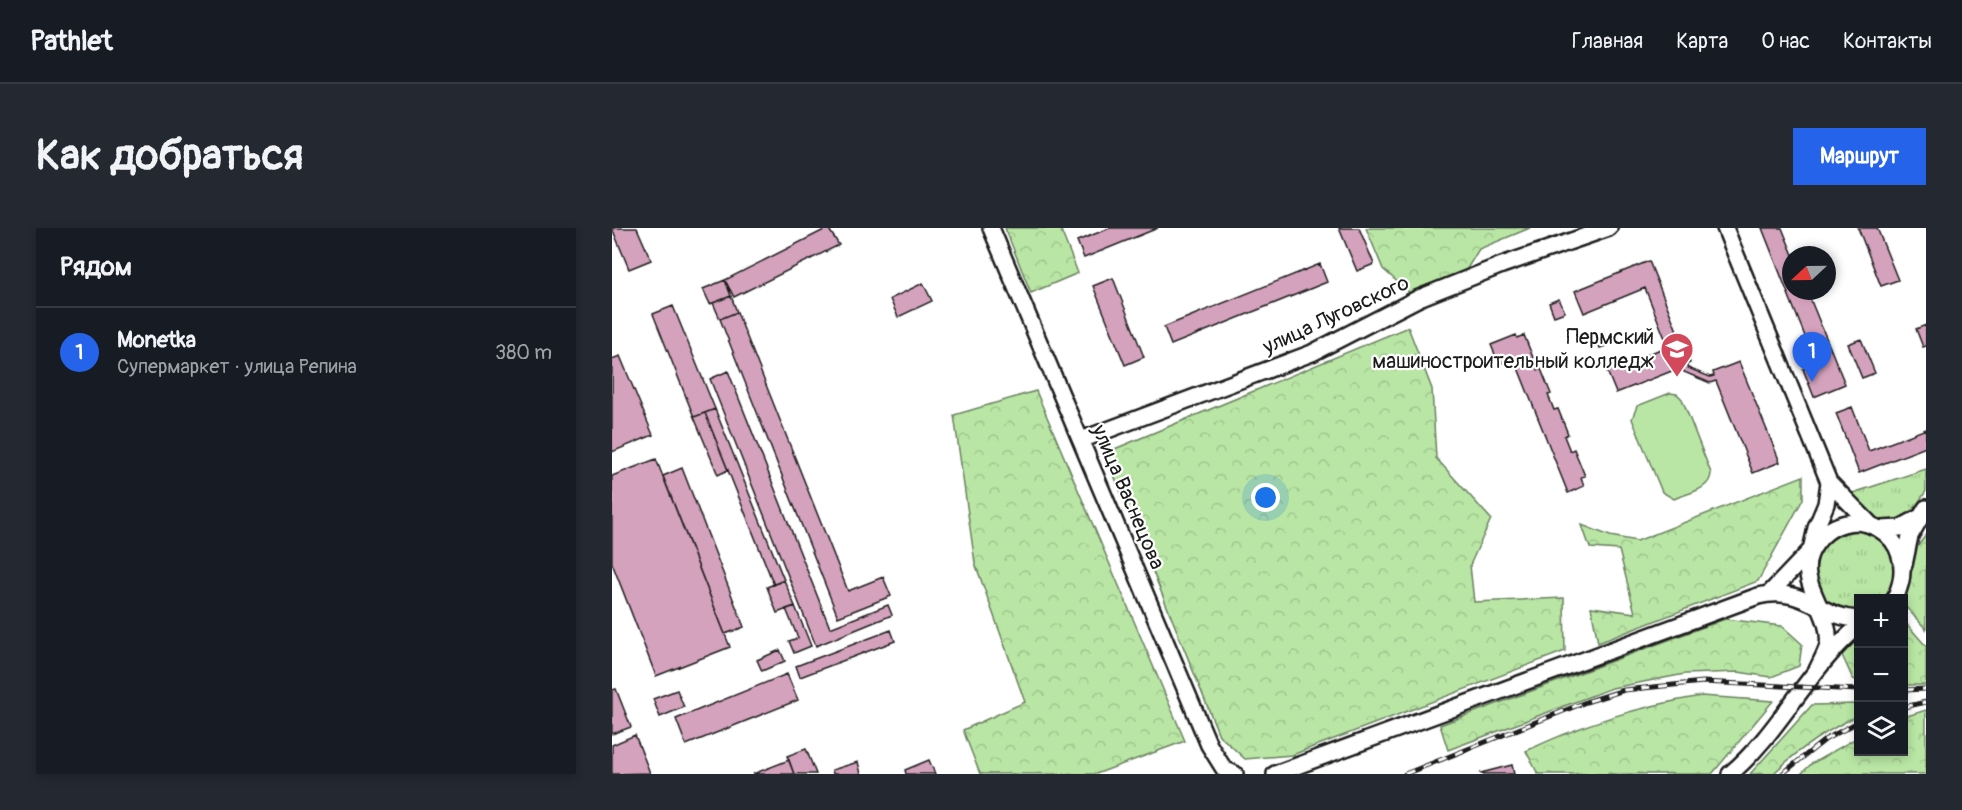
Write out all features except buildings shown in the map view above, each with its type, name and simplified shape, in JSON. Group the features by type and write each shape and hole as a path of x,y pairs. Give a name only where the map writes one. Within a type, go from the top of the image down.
{"street":[{"name":"улица Васнецова","path":"992,228 1209,744 1224,769 1235,774"},
{"name":"улица Луговского","path":"1081,440 1312,353 1419,298 1502,265 1608,228"},
{"path":"1725,228 1829,482 1893,540 1904,568"},
{"path":"1817,670 1828,645 1820,605 1808,582 1807,566 1816,528 1827,504 1829,482"},
{"path":"1769,594 1821,537 1834,527 1849,522 1876,527 1900,528 1924,512"},
{"path":"1897,594 1902,584 1910,536 1924,512"},
{"path":"1275,774 1585,658 1769,594 1801,597 1840,617 1854,619"},
{"path":"1730,774 1746,760 1817,670 1854,631"}],"green space":[{"path":"1005,228 1060,228 1078,273 1031,293"},
{"path":"1366,228 1530,228 1479,249 1465,272 1411,294 1383,269"},
{"path":"1408,327 1432,389 1436,458 1491,519 1470,565 1474,602 1564,598 1565,651 1292,755 1245,759 1219,735 1105,453"},
{"path":"1036,391 1185,741 1096,774 980,774 963,730 1025,702 975,563 954,415"},
{"path":"1670,393 1677,394 1682,399 1711,473 1710,479 1703,487 1674,499 1662,492 1632,419 1637,406"},
{"path":"1926,469 1926,491 1909,517 1881,521 1862,506 1853,493"},
{"path":"1803,476 1803,499 1758,581 1598,643 1591,607 1635,613 1619,550 1590,548 1582,525 1610,536 1637,541"},
{"path":"1859,531 1871,535 1887,549 1894,567 1894,577 1887,594 1854,594 1854,611 1840,609 1827,600 1819,588 1816,574 1818,559 1826,546 1840,536"},
{"path":"1926,535 1926,629 1908,609 1906,594 1917,547"},
{"path":"1725,619 1782,626 1802,644 1799,666 1771,677 1738,672 1685,674 1612,688 1448,750 1440,725"},
{"path":"1908,626 1926,646 1926,685 1908,685"},
{"path":"1854,638 1854,679 1853,679 1841,653"},
{"path":"1701,696 1773,701 1712,774 1538,774 1526,751 1569,732 1612,717 1655,705"},
{"path":"1854,704 1854,718 1813,741 1773,774 1750,774 1812,705"},
{"path":"1926,710 1926,774 1801,774 1811,764 1854,739 1854,756 1908,756 1908,716"}],"railway":[{"path":"1405,774 1586,702 1624,690 1703,682 1854,690"},
{"path":"1908,690 1926,689"},
{"path":"1908,706 1926,702"},
{"path":"1782,774 1826,739 1854,724"}],"place":[{"name":"Пермский машиностроительный колледж","path":"1677,378"},
{"name":"Monetka","path":"1812,382"}]}
